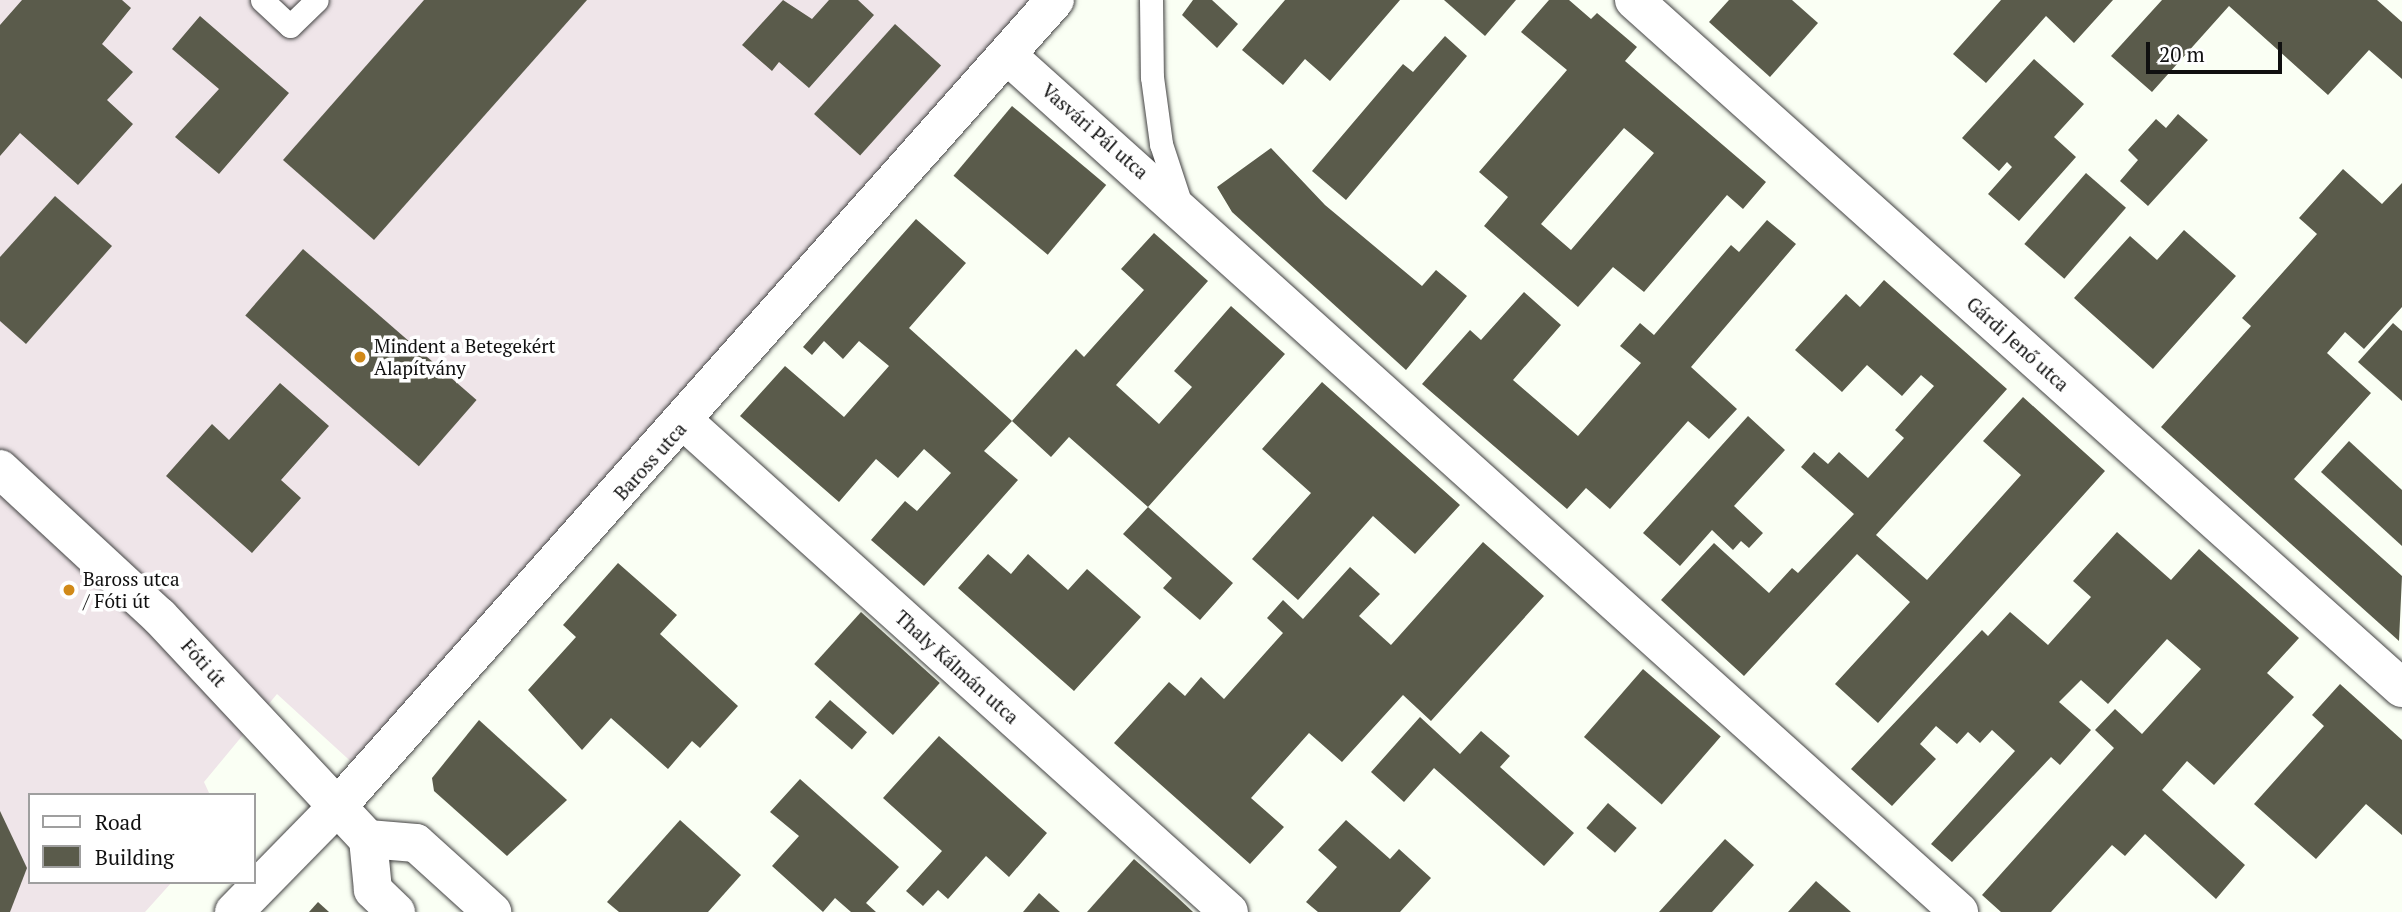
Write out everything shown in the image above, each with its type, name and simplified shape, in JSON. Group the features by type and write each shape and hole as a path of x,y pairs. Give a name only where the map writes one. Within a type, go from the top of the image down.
{"street":[{"name":"Baross utca","path":"234,912 337,807 685,422 1055,0"},
{"name":"Gárdi Jenő utca","path":"1634,0 2401,686"},
{"name":"Vasvári Pál utca","path":"1007,55 1182,208 1959,912"},
{"name":"Thaly Kálmán utca","path":"685,422 1229,912"},
{"name":"Fóti út","path":"0,469 159,616 368,839"},
{"path":"396,912 373,890 368,839 416,843 492,912"}],"lane":[{"path":"262,0 290,26 317,0"},
{"path":"1151,0 1155,104 1182,208"}],"shaded area":[{"path":"0,0 1029,0 358,768 277,694 204,782 209,793 28,793 28,884 170,884 145,912 0,912"}],"building":[{"path":"22,0 122,0 131,8 102,44 133,72 107,100 133,124 78,185 20,133 0,156 0,25"},
{"path":"424,0 587,0 374,240 283,160"},
{"path":"783,0 812,19 829,0 858,0 874,15 809,88 779,62 772,71 742,45"},
{"path":"1193,0 1212,0 1238,24 1217,48 1182,15"},
{"path":"1285,0 1400,0 1330,81 1305,59 1283,85 1242,50"},
{"path":"1444,0 1516,0 1485,36"},
{"path":"1549,0 1569,0 1591,19 1597,13 1637,47 1625,61 1766,182 1743,209 1727,195 1644,292 1613,267 1578,307 1484,226 1508,197 1479,172 1567,70 1521,32","holes":["1624,128 1654,153 1571,250 1541,224"]},
{"path":"1729,0 1792,0 1818,23 1770,77 1709,22"},
{"path":"2001,0 2113,0 2074,43 2046,16 1986,83 1953,54"},
{"path":"2162,0 2377,0 2402,22 2402,79 2369,50 2328,95 2229,6 2152,92 2111,56"},
{"path":"200,16 289,93 219,174 175,137 219,89 172,49"},
{"path":"895,24 941,65 860,155 814,114"},
{"path":"1445,36 1467,56 1346,200 1312,171 1403,64 1413,72"},
{"path":"2034,59 2084,104 2054,137 2076,157 2019,221 1988,194 2012,167 2007,162 1999,171 1962,138"},
{"path":"1012,106 1106,185 1048,255 954,176"},
{"path":"2178,114 2208,140 2148,206 2120,181 2138,160 2128,150 2156,119 2166,128"},
{"path":"1271,148 1325,205 1422,286 1436,270 1467,296 1406,370 1232,212 1217,187"},
{"path":"2343,169 2382,204 2402,183 2402,307 2364,349 2345,332 2327,353 2371,393 2294,479 2402,576 2399,641 2161,427 2251,326 2242,318 2317,234 2299,218"},
{"path":"2086,173 2126,208 2064,279 2024,244"},
{"path":"55,196 112,246 26,344 0,321 0,257"},
{"path":"916,219 966,263 909,328 1012,421 984,451 1018,480 924,586 871,540 905,501 917,511 951,473 924,449 898,478 876,459 839,502 740,416 785,366 844,417 889,366 859,341 843,359 824,341 812,355 803,347"},
{"path":"1767,220 1796,244 1691,367 1737,409 1709,439 1688,421 1610,509 1586,488 1567,509 1422,384 1470,330 1481,340 1524,292 1561,325 1513,380 1578,436 1641,363 1620,346 1640,323 1654,335 1731,245 1739,252"},
{"path":"2184,230 2236,276 2153,369 2074,298 2130,236 2157,260"},
{"path":"1154,233 1208,281 1116,385 1159,424 1192,387 1174,371 1231,306 1285,354 1148,507 1069,437 1051,457 1012,421 1076,349 1084,357 1144,290 1121,269"},
{"name":"Mindent a Betegekért Alapítvány","path":"303,249 477,400 419,466 245,315"},
{"path":"1884,280 2007,389 1876,535 1927,580 2021,475 1983,441 2023,397 2105,471 1878,723 1835,684 1910,602 1857,554 1744,676 1661,600 1714,543 1769,593 1792,568 1798,573 1854,514 1801,467 1814,452 1828,464 1839,452 1868,478 1904,438 1895,430 1934,386 1921,375 1902,396 1867,365 1842,392 1795,350 1846,294 1860,307"},
{"path":"2393,323 2402,331 2402,401 2358,362"},
{"path":"1322,382 1460,505 1415,554 1373,516 1298,600 1252,559 1311,493 1262,449"},
{"path":"280,383 329,426 281,480 301,498 252,553 166,476 212,424 229,440"},
{"path":"1748,416 1785,450 1734,506 1763,533 1749,548 1741,541 1733,550 1712,530 1680,566 1643,533"},
{"path":"2349,441 2402,490 2402,546 2321,472"},
{"path":"1148,507 1233,583 1200,620 1163,588 1172,578 1123,534"},
{"path":"2117,532 2171,580 2199,549 2299,638 2267,673 2294,697 2214,785 2187,761 2162,790 2245,865 2216,899 2145,834 2125,856 2112,845 2051,912 2001,912 1982,895 2114,748 2095,730 2115,709 2142,734 2201,669 2167,639 2108,704 2081,680 2059,702 2091,730 2060,765 2051,757 1952,862 1931,844 2015,751 1992,730 1980,743 1968,732 1957,744 1936,726 1920,744 1936,759 1892,806 1851,769 1982,630 1988,636 2010,612 2048,645 2091,597 2073,581"},
{"path":"1483,542 1544,596 1431,721 1403,695 1342,762 1309,733 1251,798 1284,827 1250,864 1114,743 1169,682 1185,696 1201,677 1224,699 1283,633 1267,618 1283,600 1303,619 1350,567 1380,594 1359,616 1391,645"},
{"path":"988,554 1011,574 1028,554 1068,590 1087,569 1141,617 1074,691 958,588"},
{"path":"618,563 677,615 660,634 738,706 700,748 692,741 668,769 611,718 582,750 528,690 576,637 563,625"},
{"path":"861,612 940,683 893,735 814,664"},
{"path":"1643,669 1721,737 1662,804 1584,737"},
{"path":"2340,684 2402,740 2402,835 2366,804 2316,859 2254,804 2324,726 2312,715"},
{"path":"830,700 867,732 852,750 815,717"},
{"path":"1420,717 1460,754 1481,731 1510,756 1500,767 1574,833 1544,866 1434,768 1404,802 1371,772"},
{"path":"479,720 567,800 507,856 434,791 432,778"},
{"path":"939,736 1047,833 1009,877 986,856 948,899 938,890 923,906 906,891 942,851 883,798"},
{"path":"800,779 899,867 866,903 876,912 851,912 835,898 823,912 772,866 799,836 770,812"},
{"path":"1608,803 1637,828 1615,853 1586,828"},
{"path":"0,811 27,868 10,912 0,912"},
{"path":"680,820 741,875 708,912 619,912 607,902"},
{"path":"1346,820 1390,859 1399,849 1431,878 1400,912 1318,912 1306,902 1337,867 1318,850"},
{"path":"1725,839 1754,865 1712,912 1659,912"},
{"path":"1134,859 1177,897 1193,912 1087,912"},
{"path":"1816,881 1851,912 1788,912"},
{"path":"1039,893 1060,912 1023,912"},
{"path":"318,902 329,912 309,912"}],"place":[{"name":"Mindent a Betegekért Alapítvány","path":"360,357"},
{"name":"Baross utca / Fóti út","path":"69,590"}]}
